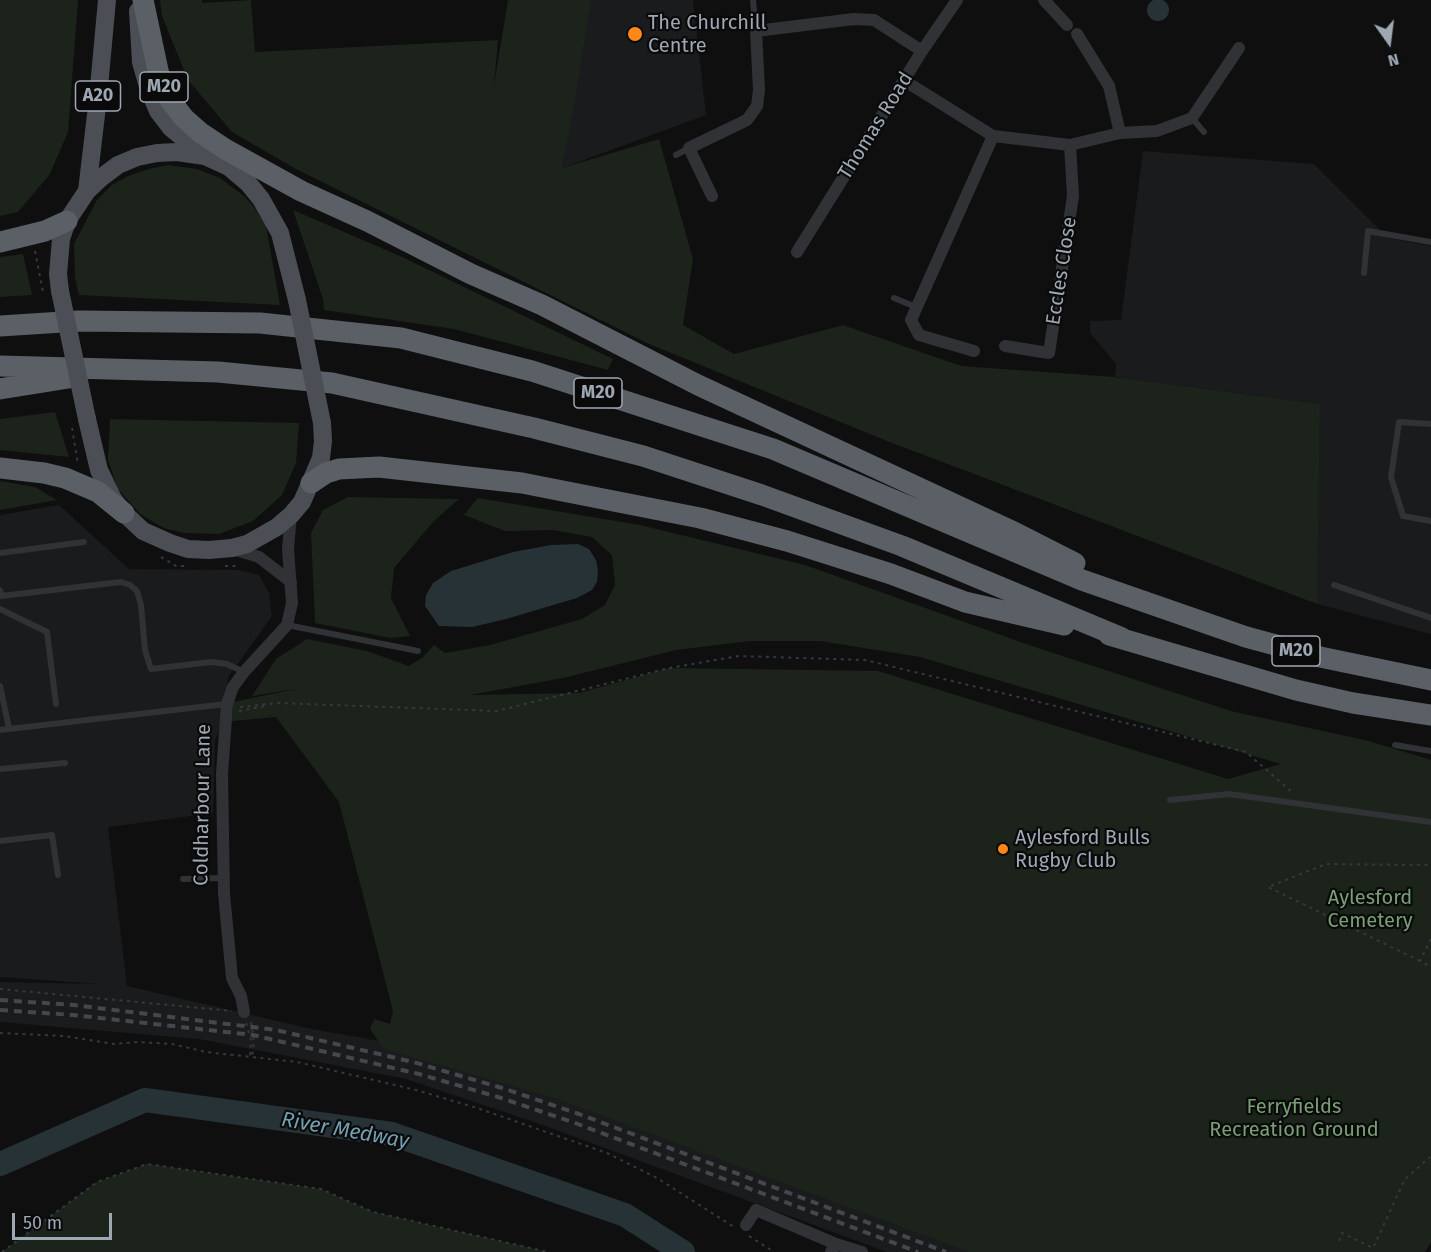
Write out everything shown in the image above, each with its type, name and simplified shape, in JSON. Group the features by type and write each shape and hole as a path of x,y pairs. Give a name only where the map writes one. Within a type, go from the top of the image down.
{"highway":[{"name":"M20","path":"144,0 159,75 170,100 183,118 225,149 301,191"},
{"name":"M20","path":"229,167 301,191 368,220 471,274 542,305 698,385 1016,533 1164,608"},
{"path":"0,242 45,231 67,220"},
{"name":"M20","path":"0,326 78,321 260,323 401,338 532,371 773,449 1082,580 1246,637 1320,657 1431,680"},
{"name":"M20","path":"0,366 218,372 332,384 534,428 643,456 762,495 902,546 1122,638"},
{"name":"M20","path":"0,389 123,368"},
{"name":"M20","path":"311,483 326,473 339,469 379,467 522,483 700,518 787,541 891,574 965,602 1122,638 1296,690 1353,703 1431,715"},
{"path":"0,468 65,478 98,492 124,513"}],"main road":[{"name":"A20","path":"87,191 106,0"},
{"name":"A20","path":"138,0 141,62 158,111 171,128 205,156"},
{"path":"177,152 205,156 229,167 248,183 272,216 287,254 322,423 323,441 321,458 302,502 291,514 263,536 232,549 199,550 170,543 143,531 113,499 99,470 52,292 61,239 67,220 87,191 118,165 137,157 177,152"}],"street":[{"name":"Thomas Road","path":"797,252 922,51 957,0"},
{"path":"1044,0 1067,25"},
{"path":"712,196 689,148 747,120 757,106 759,90 756,31 854,19 874,20 922,51"},
{"path":"1077,34 1109,86 1120,133"},
{"path":"905,81 993,136 1070,145 1120,133 1157,131 1192,118 1239,48"},
{"path":"974,351 919,335 911,320 993,136"},
{"name":"Eccles Close","path":"1005,346 1049,353 1073,196 1070,145"},
{"path":"287,625 292,603 288,549 291,514"},
{"path":"232,549 259,557 291,582"},
{"name":"Coldharbour Lane","path":"244,1012 241,996 232,978 224,878 222,774 227,708 233,687 287,625"},
{"path":"745,1231 756,1210 834,1248 862,1252"}],"lane":[{"path":"753,0 756,31"},
{"path":"1192,118 1204,132"},
{"path":"676,155 689,148"},
{"path":"1364,273 1368,231 1431,242"},
{"path":"894,298 916,307"},
{"path":"1431,424 1399,422 1391,477 1403,516 1431,520"},
{"path":"0,553 84,542"},
{"path":"0,596 121,582 137,591 141,605 145,650 151,669 211,662 227,664 244,672"},
{"path":"1334,585 1431,618"},
{"path":"0,590 0,603"},
{"path":"0,609 47,632 56,704"},
{"path":"287,625 418,651"},
{"path":"0,686 9,728"},
{"path":"0,730 227,708"},
{"path":"1395,745 1431,751"},
{"path":"0,769 65,763"},
{"path":"1170,800 1229,794 1431,822"},
{"path":"0,841 52,835 58,875"},
{"path":"183,879 224,878"}],"path":[{"path":"33,245 52,292"},
{"path":"227,708 277,703 497,711 669,669 739,656 865,660 1246,752 1296,796 1300,803"},
{"path":"1431,865 1326,864 1268,887 1431,967"},
{"path":"1420,961 1431,939"},
{"path":"0,989 244,1012 251,1023 254,1041 251,1057"},
{"path":"0,1033 64,1036 114,1044 138,1042 172,1044 206,1052 297,1062 416,1090 477,1108 608,1154 657,1178 745,1231 774,1252"},
{"path":"1339,1241 1342,1233 1373,1248 1405,1179 1430,1157"},
{"path":"2,1252 97,1182 147,1164 321,1189 373,1212 548,1252"}],"shaded area":[{"path":"1158,-1 1168,6 1169,10 1162,20 1158,21 1148,14 1147,10 1154,0"},
{"path":"590,0 693,0 706,115 562,168"},
{"path":"1143,151 1314,164 1388,238 1431,246 1431,634 1317,604 1319,404 1115,377 1116,364 1090,333 1090,321 1121,320"},
{"path":"59,505 129,569 239,570 259,575 269,593 272,616 229,676 220,728 215,740 213,813 108,827 127,986 312,1029 385,1042 570,1099 981,1252 887,1252 537,1123 406,1079 199,1039 0,1022 0,982 101,984 0,977 0,515"},
{"path":"578,544 589,549 596,560 598,570 597,582 592,590 577,598 472,627 439,626 425,606 426,595 433,583 451,571 513,552 551,545"}],"green space":[{"path":"0,0 78,0 68,132 50,174 18,212 0,216"},
{"path":"160,0 202,0 202,3 251,0 255,52 498,40 494,85 508,0 591,0 562,168 659,139 693,259 683,325 734,354 843,325 961,366 1115,377 1320,404 1317,604 887,441 649,344 296,169 232,132 188,80 162,16"},
{"path":"168,165 197,169 220,178 244,196 254,207 266,226 280,305 79,295 75,278 74,244 97,200 112,185 128,176"},
{"path":"293,210 400,256 613,359 608,370 454,329 324,310 323,299"},
{"path":"23,254 32,295 0,297 0,257"},
{"path":"55,412 69,457 0,450 0,419"},
{"path":"110,419 299,423 296,463 282,495 253,521 219,534 184,533 164,528 140,514 118,489 108,460"},
{"path":"0,481 35,487 57,500 0,510"},
{"path":"348,497 459,499 434,521 394,568 391,598 410,636 390,638 315,623 311,533 323,510"},
{"path":"478,498 640,525 805,565 1029,645 1231,711 1369,741 1431,760 1431,1242 1425,1252 969,1252 555,1098 384,1049 370,1029 374,1019 390,1024 393,1011 339,802 276,717 232,721 233,702 296,689 252,696 276,659 307,639 367,651 409,666 422,658 434,645 445,653 490,645 582,619 605,605 615,585 612,555 592,537 553,530 505,531 464,515","holes":["750,641 820,641 920,657 1281,764 1228,779 878,671 669,668 579,693 470,695 563,678 676,650"]},
{"path":"147,1164 321,1189 373,1212 548,1252 2,1252 97,1182"}],"waterway":[{"name":"River Medway","path":"0,1164 145,1100 392,1134 625,1215 683,1252"}],"railway":[{"path":"0,1000 74,1005 276,1030 413,1062 579,1114 946,1252"},
{"path":"0,1010 73,1015 253,1035 419,1074 575,1123 918,1252"}],"place":[{"name":"The Churchill Centre","path":"635,34"},
{"name":"Aylesford Bulls Rugby Club","path":"1003,849"}],"park label":[{"name":"Aylesford Cemetery","path":"1370,910"},
{"name":"Ferryfields Recreation Ground","path":"1294,1118"}]}
